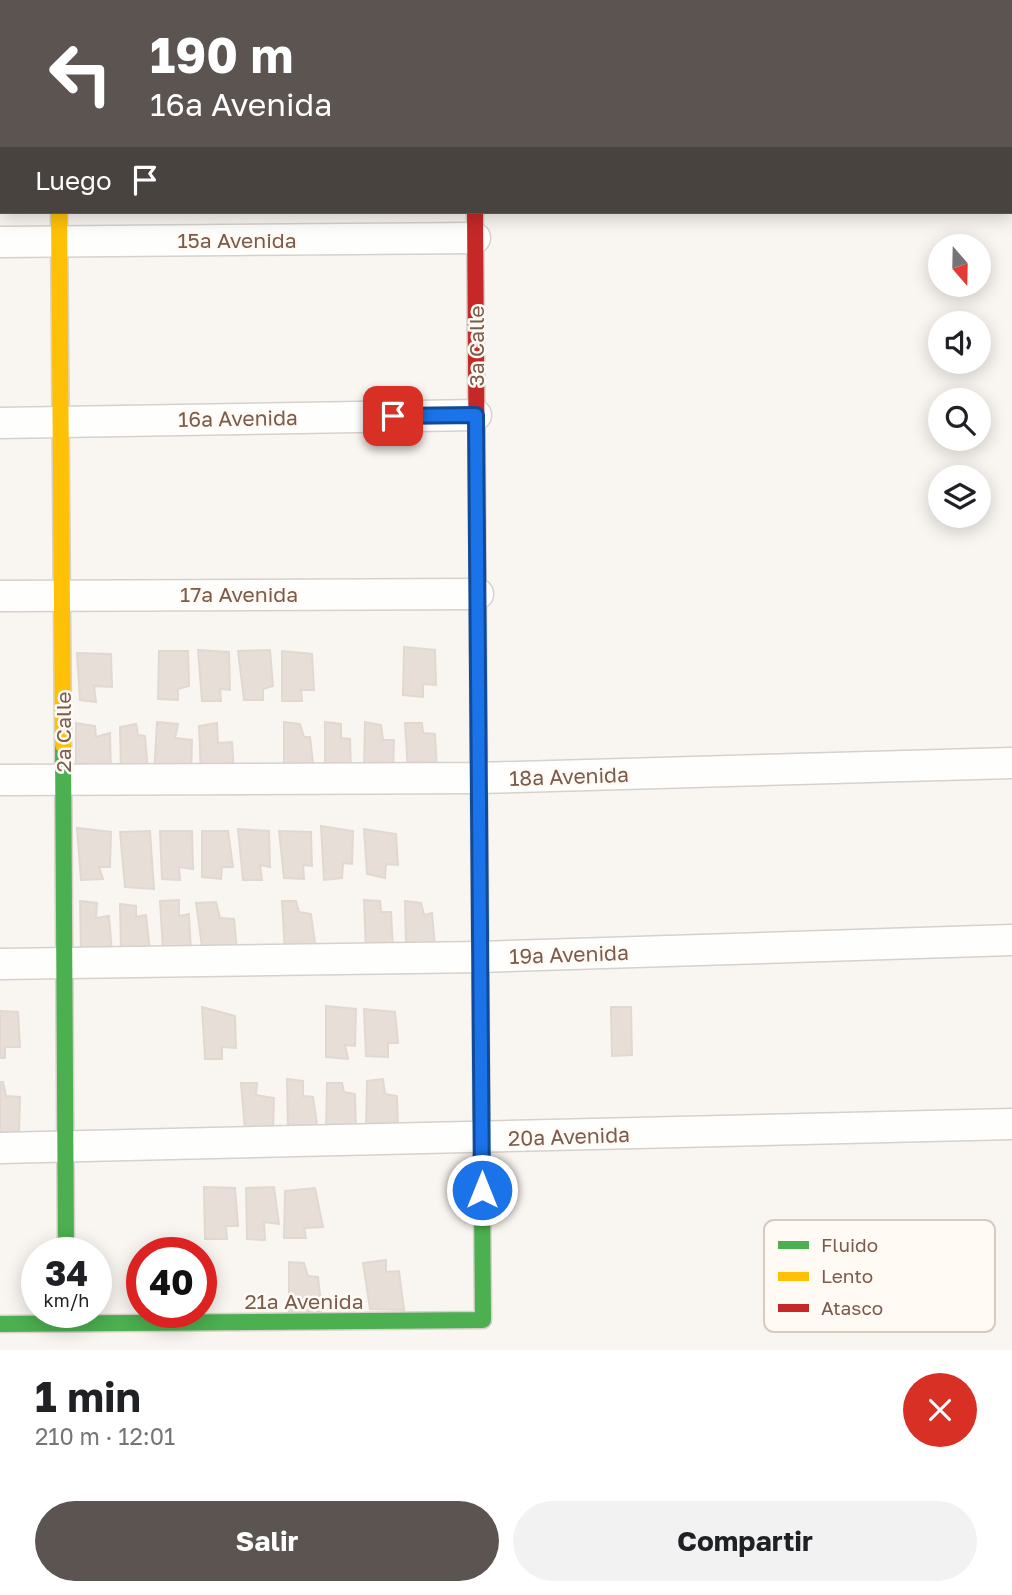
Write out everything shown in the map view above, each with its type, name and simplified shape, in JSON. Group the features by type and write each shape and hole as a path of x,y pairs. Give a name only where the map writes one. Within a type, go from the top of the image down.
{"street":[{"name":"2a Calle","path":"59,214 66,1237"},
{"name":"15a Avenida","path":"0,242 475,225"},
{"name":"3a Calle","path":"475,225 483,1320"},
{"name":"16a Avenida","path":"0,423 476,415"},
{"name":"17a Avenida","path":"0,596 478,594"},
{"name":"18a Avenida","path":"0,780 479,778 1012,763"},
{"name":"19a Avenida","path":"0,964 480,957 1012,940"},
{"name":"20a Avenida","path":"0,1148 1012,1124"},
{"name":"21a Avenida","path":"112,1318 483,1320"},
{"name":"21a Avenida","path":"0,1324 21,1322"}],"building":[{"path":"404,647 435,650 436,685 423,684 423,697 403,695"},
{"path":"198,650 229,652 230,690 220,689 221,701 202,701"},
{"path":"270,650 273,686 263,689 263,700 244,700 238,651"},
{"path":"159,651 188,651 189,686 178,689 178,700 158,699"},
{"path":"282,651 312,654 314,690 301,690 302,701 282,701"},
{"path":"77,653 111,654 112,687 94,686 96,702 80,700"},
{"path":"157,722 178,724 175,738 192,740 191,774 154,776"},
{"path":"284,722 300,724 304,737 310,737 314,772 284,771"},
{"path":"325,722 341,724 341,738 350,739 351,771 325,772"},
{"path":"365,722 381,725 383,740 394,740 393,773 364,771"},
{"path":"76,723 95,726 96,737 110,733 111,774 76,773"},
{"path":"217,723 218,743 232,742 234,774 201,776 199,726"},
{"path":"405,723 422,723 423,733 435,734 437,772 408,771"},
{"path":"136,724 138,735 145,736 148,771 121,773 120,727"},
{"path":"321,826 353,831 352,864 343,863 342,878 324,880"},
{"path":"77,828 111,832 110,867 99,867 103,879 81,880"},
{"path":"238,829 269,831 270,867 260,865 262,880 243,880"},
{"path":"364,829 396,834 398,865 386,864 385,878 367,874"},
{"path":"150,831 154,889 125,887 120,832"},
{"path":"160,831 192,831 193,869 179,867 180,880 162,879"},
{"path":"202,831 228,831 233,867 222,867 221,879 202,877"},
{"path":"279,831 311,832 312,866 303,865 304,879 284,878"},
{"path":"179,900 179,916 189,914 191,953 163,951 160,901"},
{"path":"364,900 380,901 381,912 391,912 393,949 366,952"},
{"path":"80,901 97,903 96,918 109,916 112,953 81,953"},
{"path":"282,901 296,901 299,912 311,914 316,950 285,952"},
{"path":"405,901 421,903 424,915 432,913 435,947 406,948"},
{"path":"216,902 220,918 234,919 237,951 203,954 196,903"},
{"path":"120,904 136,906 136,917 146,915 150,951 121,951"},
{"path":"326,1006 356,1009 355,1046 345,1045 348,1059 326,1057"},
{"path":"202,1007 235,1016 236,1048 222,1047 222,1059 205,1059"},
{"path":"611,1007 631,1007 632,1055 612,1056"},
{"path":"364,1009 395,1012 398,1043 388,1043 388,1057 366,1056"},
{"path":"0,1011 18,1012 20,1047 5,1047 5,1058 0,1058"},
{"path":"287,1079 303,1081 303,1096 313,1097 318,1132 288,1130"},
{"path":"383,1079 385,1094 397,1096 398,1130 366,1128 367,1081"},
{"path":"0,1082 3,1082 6,1096 20,1097 19,1131 0,1133"},
{"path":"241,1083 257,1083 256,1095 274,1098 273,1131 245,1130"},
{"path":"327,1083 342,1083 344,1092 355,1094 356,1131 326,1131"},
{"path":"204,1187 235,1188 238,1226 226,1226 227,1239 205,1237"},
{"path":"274,1187 279,1224 264,1222 265,1240 247,1239 246,1188"},
{"path":"315,1188 323,1227 304,1228 306,1238 284,1238 285,1191"},
{"path":"386,1260 386,1272 399,1271 404,1310 370,1309 363,1263"},
{"path":"289,1262 304,1263 308,1276 318,1277 322,1311 289,1314"}],"traffic: fast":[{"path":"63,745 66,1237"},
{"path":"0,1324 483,1320 481,1069"}],"traffic: slow":[{"path":"59,214 63,745"},
{"path":"478,649 481,1069"}],"traffic: jam":[{"path":"475,214 478,649"}],"route":[{"path":"393,416 476,415 482,1190"}]}
